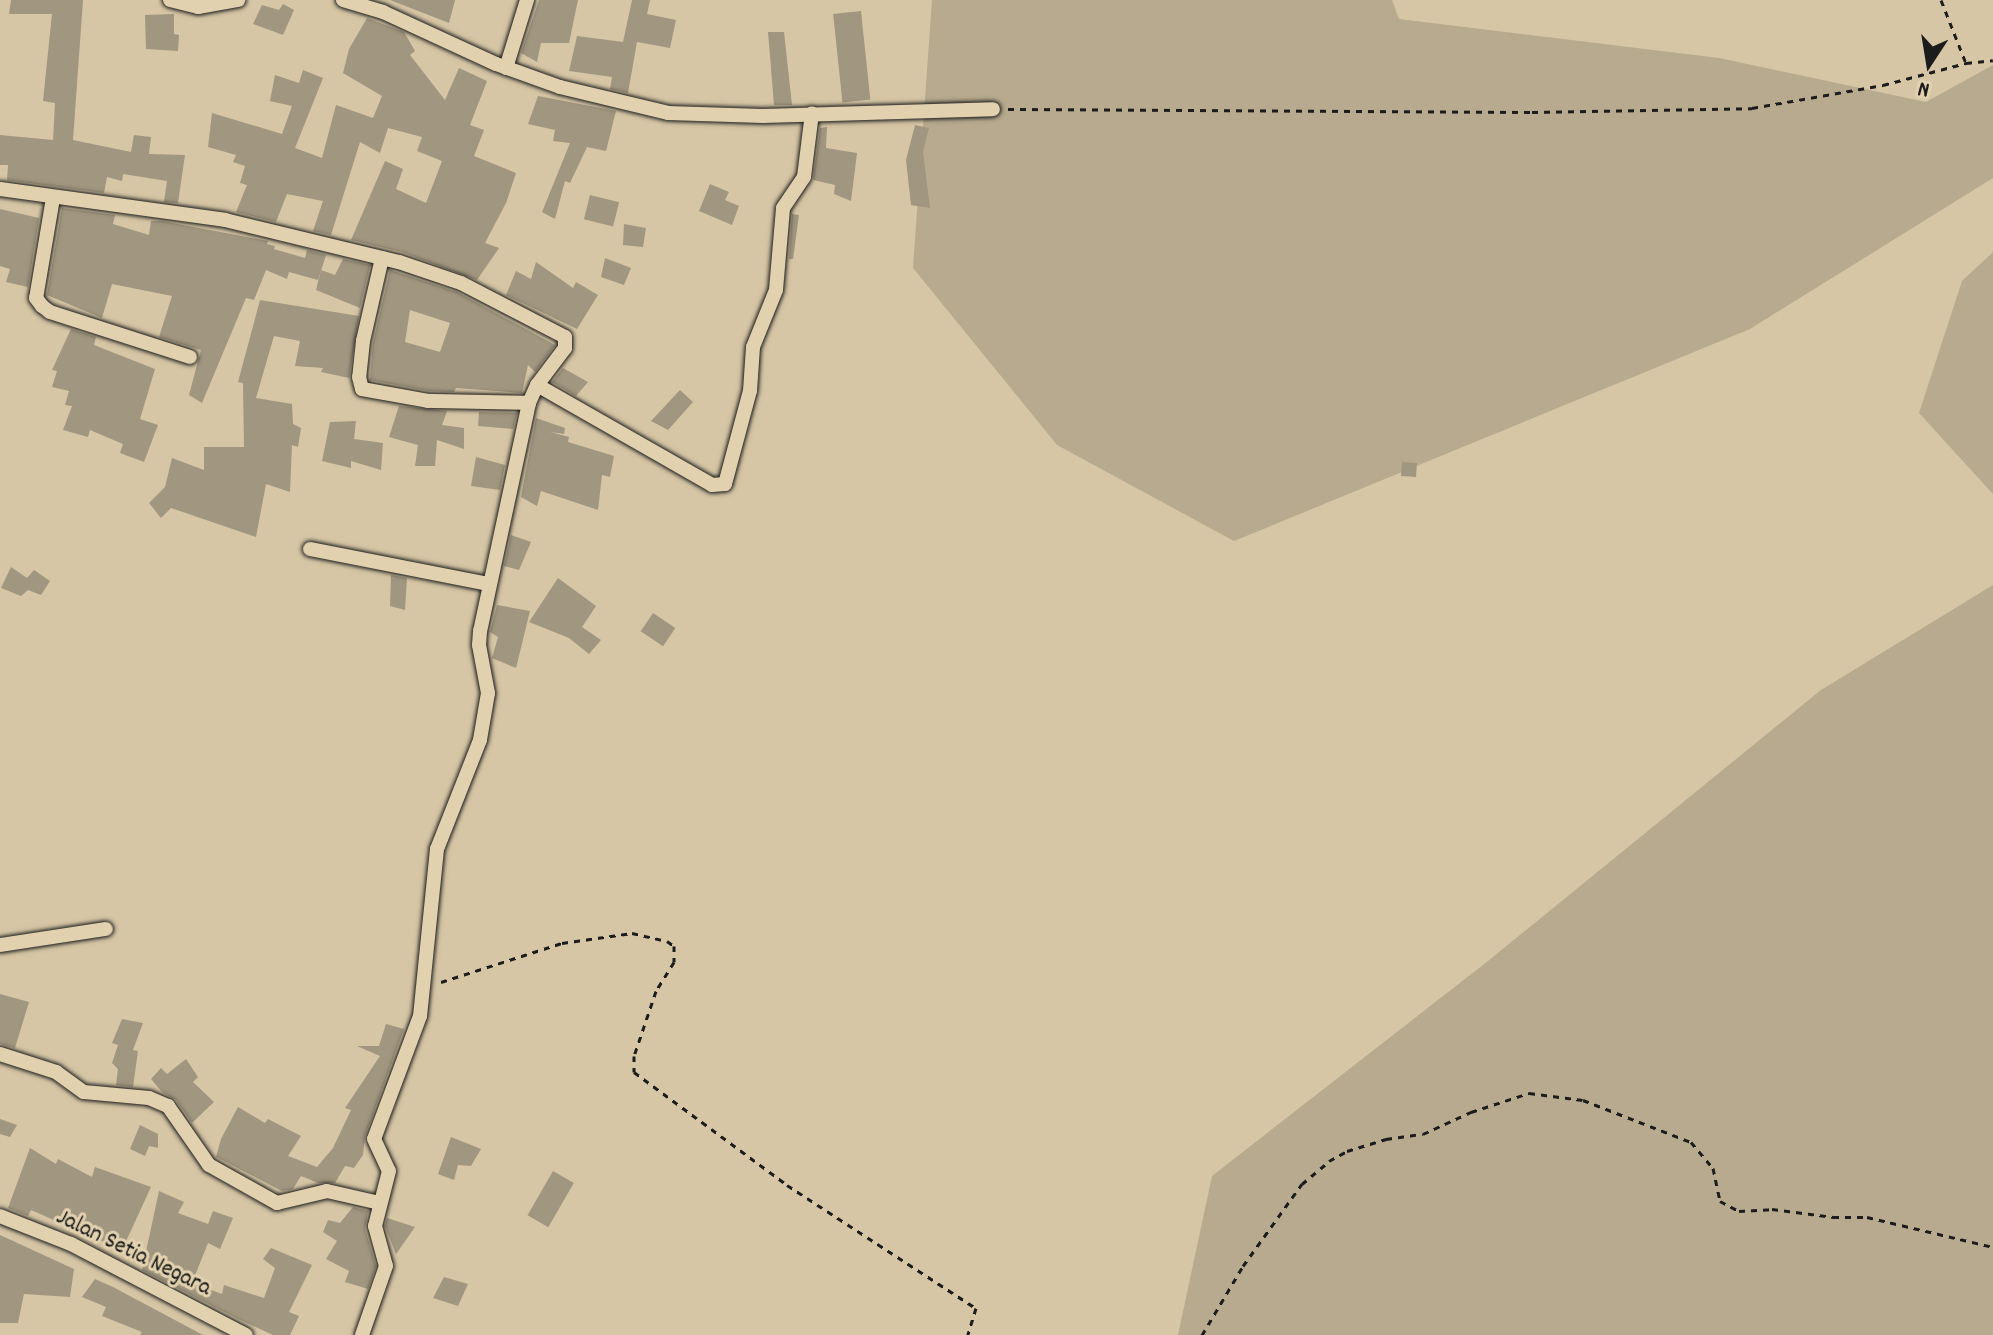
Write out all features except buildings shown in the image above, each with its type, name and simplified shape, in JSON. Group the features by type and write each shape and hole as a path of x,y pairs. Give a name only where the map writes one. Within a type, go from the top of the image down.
{"street":[{"path":"170,0 187,5 221,6 238,0"},
{"path":"343,0 383,12 506,68 560,87 668,113 718,116 993,109"},
{"path":"506,68 527,0"},
{"path":"537,385 712,485 725,484 750,391 753,347 776,290 783,208 804,177 812,113"},
{"path":"0,189 214,218 382,258 461,283 565,337 565,348 537,385 529,403 489,584 479,645 488,693 480,740 437,849 426,986 409,1053 375,1132 374,1146 389,1171 375,1226 386,1266 362,1335"},
{"path":"53,198 36,298 42,306 50,312 190,357"},
{"path":"382,258 363,341 359,377 362,389 428,401 529,403"},
{"path":"310,549 489,584"},
{"path":"0,945 106,929"},
{"path":"0,1054 56,1072 84,1092 149,1098 168,1106 209,1165 277,1203 327,1191 380,1203"},
{"name":"Jalan Setia Negara","path":"0,1216 71,1244 246,1335"}],"path":[{"path":"1941,0 1966,63"},
{"path":"993,109 1532,112 1752,108 1883,85 1966,63 1993,60"},
{"path":"426,986 562,943 632,933 667,941 674,946 674,962 656,991 634,1056 634,1072 787,1185 976,1308 968,1335"},
{"path":"1202,1335 1243,1266 1302,1184 1329,1161 1347,1151 1386,1139 1423,1134 1471,1112 1529,1093 1583,1100 1691,1142 1713,1168 1720,1201 1739,1211 1772,1209 1833,1217 1867,1217 1993,1247"}],"shaded area":[{"path":"932,0 1392,0 1399,19 1719,58 1926,102 1993,65 1993,178 1750,329 1234,541 1057,445 913,268"},
{"path":"1993,252 1993,494 1919,413 1962,281"},
{"path":"1993,585 1993,1335 1178,1335 1212,1176 1488,961 1821,690"}]}
